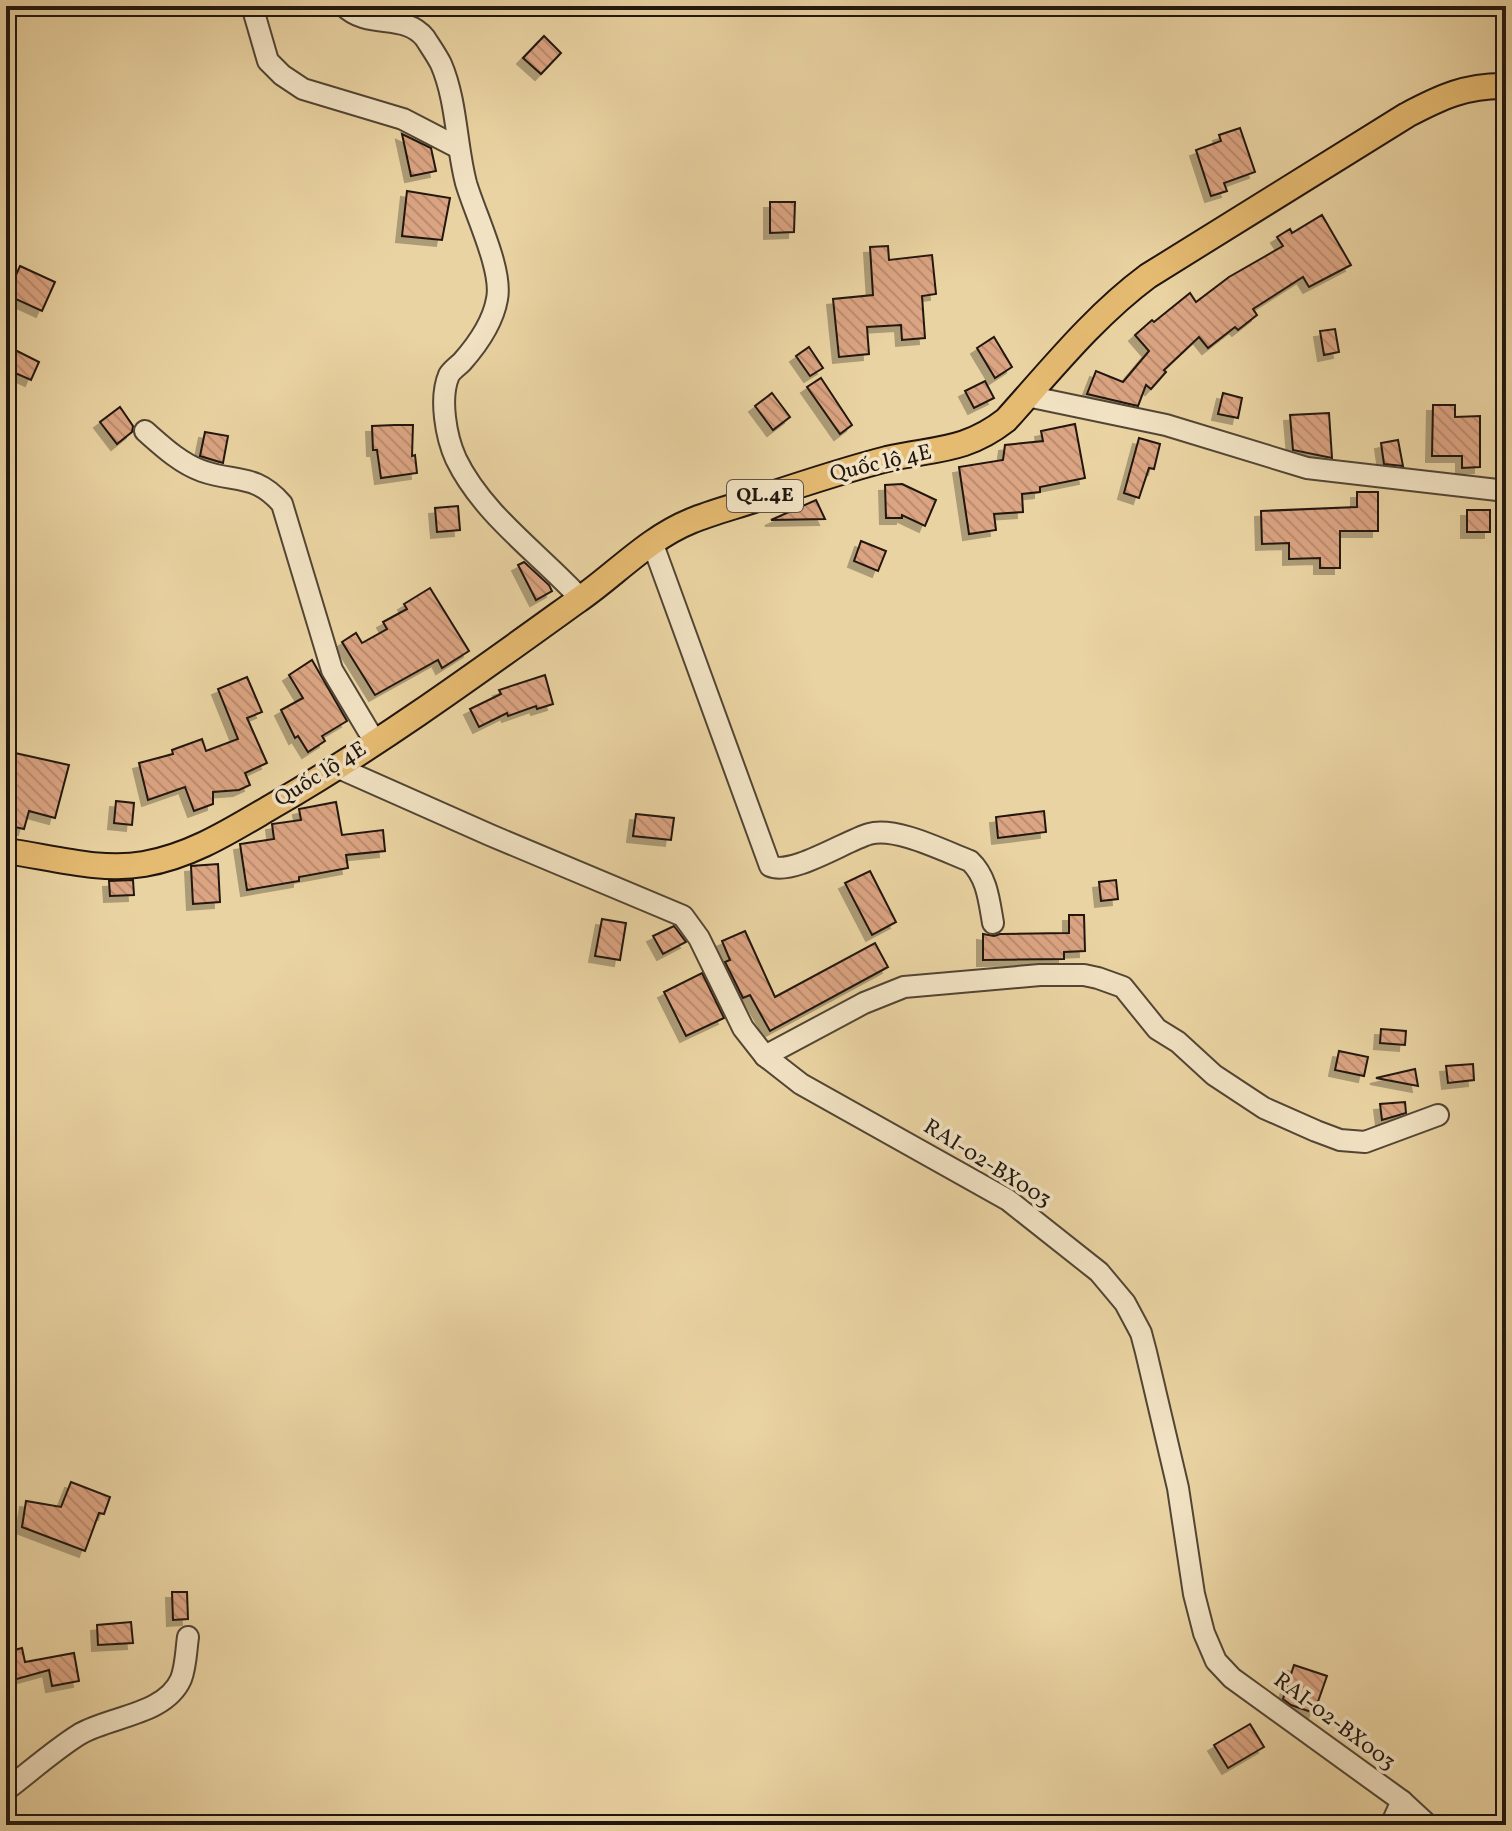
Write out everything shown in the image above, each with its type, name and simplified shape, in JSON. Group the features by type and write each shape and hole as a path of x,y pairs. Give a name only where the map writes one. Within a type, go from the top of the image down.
{"main road":[{"name":"Quốc lộ 4E","path":"6,851 115,867 160,860 209,842 339,768 581,599 652,542 691,521 888,459 971,442 1006,420 1098,320 1148,276 1435,100 1472,87 1506,86"}],"street":[{"path":"252,6 268,61 282,75 303,89 403,119 459,148"},
{"path":"344,6 354,16 376,22 404,22 415,28 441,64 466,182 499,285 491,319 449,374 445,399 446,424 452,447 485,502 581,599"},
{"path":"1027,396 1166,425 1307,468 1506,491"},
{"path":"145,431 173,455 201,471 269,488 282,504 332,670 375,742"},
{"path":"652,542 770,866 777,869 792,866 883,831 970,861 979,869 993,923"},
{"name":"RAI-02-BX003","path":"339,768 683,916 699,938 743,1028 765,1056 801,1084 1008,1200 1106,1279 1125,1303 1141,1333 1178,1488 1194,1594 1204,1633 1216,1661 1232,1678 1402,1801 1428,1825"},
{"path":"765,1056 864,1003 904,987 1040,975 1084,975 1123,987 1157,1029 1178,1042 1214,1075 1264,1108 1316,1131 1340,1140 1365,1142 1438,1115"},
{"path":"6,1790 80,1735 111,1720 148,1709 167,1697 180,1682 188,1637"},
{"path":"1391,1825 1402,1801"}],"building":[{"path":"544,36 561,53 541,74 523,58"},
{"path":"1240,128 1255,172 1224,183 1227,191 1211,196 1196,150 1221,141 1219,135"},
{"path":"402,134 431,148 436,171 411,176"},
{"path":"407,191 450,198 442,240 402,236"},
{"path":"770,202 795,202 794,232 770,233"},
{"path":"1322,215 1351,265 1309,287 1303,277 1253,309 1257,315 1208,348 1199,337 1164,370 1166,372 1151,389 1146,385 1138,406 1087,394 1096,371 1123,382 1149,351 1135,335 1152,320 1154,322 1190,293 1196,302 1229,277 1283,246 1277,237 1290,229 1292,233"},
{"path":"888,246 889,260 932,255 936,294 922,296 925,338 902,340 901,325 867,327 869,354 839,357 833,299 873,295 870,247"},
{"path":"20,266 55,282 42,311 7,295"},
{"path":"1335,329 1339,352 1324,355 1320,331"},
{"path":"994,337 1012,367 995,378 977,348"},
{"path":"809,347 823,368 810,376 796,356"},
{"path":"15,350 39,362 31,380 6,369"},
{"path":"821,378 852,425 840,434 807,387"},
{"path":"985,381 994,398 974,408 965,391"},
{"path":"772,393 790,417 773,430 755,406"},
{"path":"1223,393 1242,398 1238,418 1218,414"},
{"path":"1433,405 1455,405 1455,417 1480,416 1480,467 1462,468 1462,456 1432,456"},
{"path":"120,407 133,426 132,432 117,444 100,422"},
{"path":"1329,413 1332,458 1293,450 1290,415"},
{"path":"1075,424 1085,478 1040,487 1040,492 1022,494 1023,512 994,514 996,530 969,534 959,467 1003,460 1005,445 1043,441 1041,431"},
{"path":"413,425 412,456 415,455 417,473 381,478 377,450 373,450 372,426"},
{"path":"205,432 228,436 223,463 200,456"},
{"path":"1139,438 1160,444 1154,469 1149,468 1139,498 1124,493"},
{"path":"1398,440 1403,466 1384,464 1381,443"},
{"path":"902,484 936,500 925,526 902,515 902,518 886,518 885,485"},
{"path":"1357,492 1378,492 1378,531 1340,531 1340,568 1320,568 1320,558 1289,559 1289,543 1262,544 1261,511 1357,507"},
{"path":"816,500 825,519 771,520"},
{"path":"458,506 460,530 437,532 435,508"},
{"path":"1467,510 1490,510 1490,532 1467,532"},
{"path":"861,541 886,551 878,571 854,561"},
{"path":"524,562 552,591 536,600 518,565"},
{"path":"430,588 469,651 442,668 438,660 375,695 342,642 356,633 362,643 387,629 383,622 407,609 404,604"},
{"path":"312,660 347,721 322,736 325,741 308,752 298,736 295,738 281,710 303,698 289,675"},
{"path":"545,675 553,704 537,709 536,706 508,716 507,713 479,727 470,709 501,694 499,690"},
{"path":"247,677 262,712 247,718 267,763 245,773 250,785 239,790 213,792 213,804 194,811 185,787 148,800 139,763 173,754 172,750 202,739 206,751 238,739 218,689"},
{"path":"6,751 69,765 55,818 29,811 24,829 6,825"},
{"path":"116,801 134,803 132,825 114,823"},
{"path":"336,802 342,835 383,830 385,851 346,855 348,868 247,890 240,844 274,839 272,824 301,820 299,809"},
{"path":"1044,811 1046,832 998,838 996,817"},
{"path":"636,814 674,818 671,840 633,836"},
{"path":"218,864 220,902 193,904 191,866"},
{"path":"870,871 896,922 872,935 845,883"},
{"path":"133,880 134,895 110,896 109,881"},
{"path":"1116,880 1118,899 1101,901 1099,882"},
{"path":"1069,915 1084,915 1085,951 1064,952 1064,959 983,960 983,934 1069,933"},
{"path":"602,919 626,923 620,960 595,956"},
{"path":"674,926 686,942 663,954 653,936"},
{"path":"745,931 775,997 875,943 888,967 770,1031 750,995 743,998 725,962 730,960 722,941"},
{"path":"702,973 724,1018 686,1036 664,992"},
{"path":"1381,1029 1406,1031 1405,1045 1380,1043"},
{"path":"1339,1051 1368,1057 1364,1076 1335,1070"},
{"path":"1473,1064 1474,1080 1448,1083 1446,1066"},
{"path":"1415,1069 1418,1086 1376,1078"},
{"path":"1405,1102 1406,1113 1382,1120 1380,1104"},
{"path":"71,1482 110,1497 104,1514 99,1513 85,1551 22,1527 26,1501 61,1507"},
{"path":"172,1592 187,1592 188,1619 173,1620"},
{"path":"131,1622 133,1643 98,1645 97,1625"},
{"path":"22,1648 25,1662 74,1653 79,1681 52,1686 49,1670 6,1682 6,1652"},
{"path":"1294,1665 1327,1676 1314,1713 1283,1699"},
{"path":"1250,1724 1264,1747 1228,1768 1214,1745"}]}
